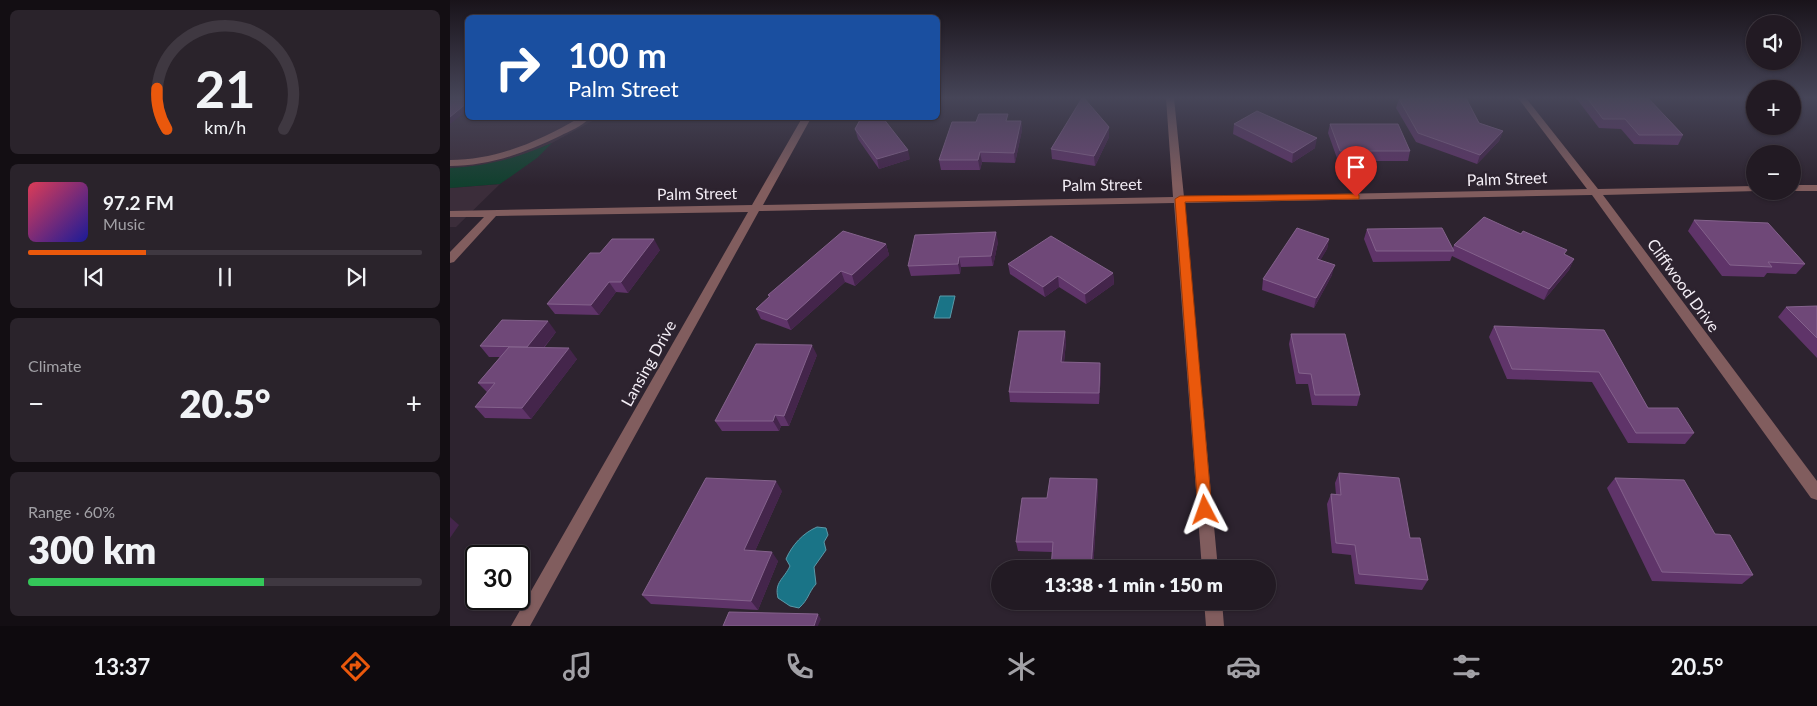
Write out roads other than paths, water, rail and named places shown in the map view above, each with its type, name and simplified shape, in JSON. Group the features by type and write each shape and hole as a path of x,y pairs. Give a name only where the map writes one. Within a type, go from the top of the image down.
{"street":[{"path":"450,163 478,162 529,146 569,127"},
{"name":"Lansing Drive","path":"520,626 801,127"},
{"path":"1173,127 1209,560"},
{"name":"Cliffwood Drive","path":"1545,127 1595,192 1817,493"},
{"path":"1801,188 1817,188"},
{"name":"Palm Street","path":"450,214 1746,189"},
{"path":"450,259 493,213"},
{"path":"1213,610 1214,626"}],"water":[{"path":"940,296 955,296 950,318 934,318"},
{"path":"817,527 826,528 828,535 824,542 826,550 814,567 816,584 799,608 790,606 778,598 777,593 778,584 790,566 786,559 798,540"}]}
